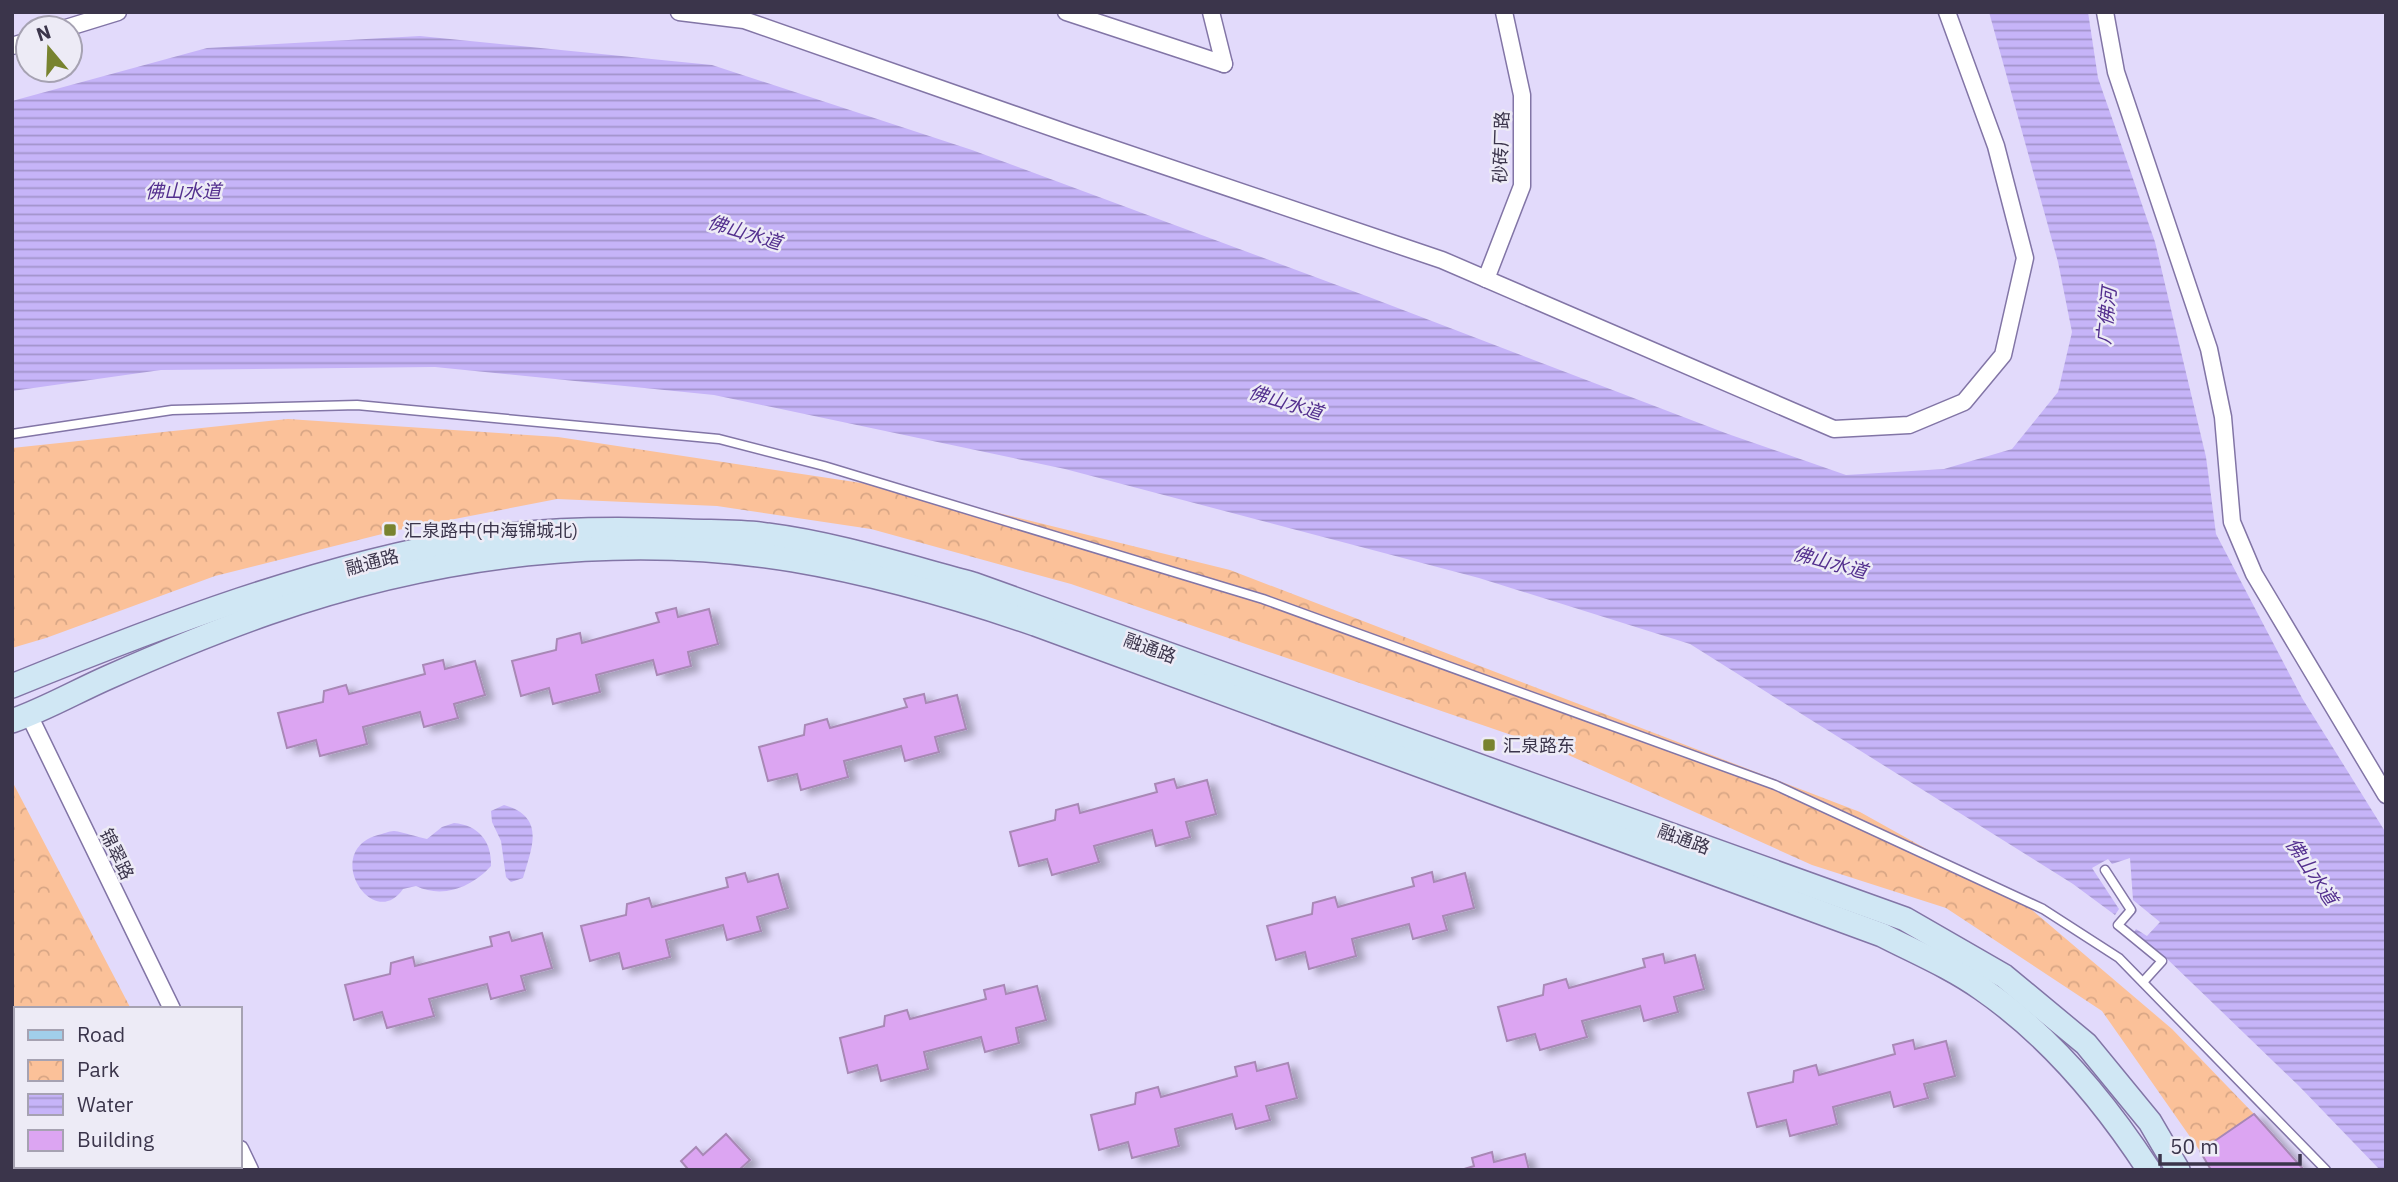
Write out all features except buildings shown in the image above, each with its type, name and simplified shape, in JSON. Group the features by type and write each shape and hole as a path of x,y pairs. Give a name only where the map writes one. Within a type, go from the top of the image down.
{"main road":[{"name":"融通路","path":"12,686 141,634 240,599 397,554 478,539 563,530 663,530 766,534 848,550 973,584 1905,919 2004,976 2086,1044 2150,1122 2178,1170"},
{"name":"融通路","path":"21,718 108,677 268,613 379,579 449,566 570,551 676,549 741,553 849,570 968,601 1035,624 1882,934 1980,988 2023,1020 2088,1085 2123,1129 2149,1170"}],"street":[{"path":"84,22 118,12"},
{"path":"679,12 744,20 1442,260 1835,429 1909,425 1964,402 2003,355 2025,258 1996,146 1947,12"},
{"path":"1066,12 1224,64 1211,12"},
{"name":"砂砖厂路","path":"1486,279 1522,186 1522,95 1504,12"},
{"path":"2105,12 2116,72 2208,349 2223,417 2232,522 2255,574 2386,795"},
{"name":"锦翠路","path":"21,718 171,1007"},
{"path":"242,1153 250,1170"}],"lane":[{"path":"12,434 172,410 357,405 719,439 824,466 1263,599 1775,785 2043,909 2119,958 2326,1170"},
{"path":"2105,870 2130,909 2118,925 2162,961 2143,982"}],"green space":[{"path":"288,419 558,437 901,489 1230,570 1860,812 2025,904 2172,1029 2254,1114 2200,1151 2102,1011 1946,908 1812,865 1564,753 1071,584 871,529 717,506 557,499 398,530 215,576 12,648 12,448"},
{"path":"12,781 130,1007 14,1007 14,1078"},
{"path":"60,1168 215,1170 61,1170"}],"water":[{"path":"1989,12 2088,12 2098,78 2155,242 2206,457 2216,534 2302,698 2386,833 2386,1170 2380,1170 2299,1086 2164,956 2134,932 2136,929 2147,936 2160,922 2133,900 2130,858 2112,864 2108,859 2092,868 2119,909 2115,915 2073,884 1690,644 1479,578 1065,469 714,395 435,367 161,370 12,391 12,101 75,84 84,84 84,81 207,48 420,36 712,65 972,150 1728,434 1846,475 1944,469 2012,449 2058,392 2072,332 2058,262"},
{"path":"504,805 526,817 533,834 523,878 511,882 506,877 501,841 492,822 491,811"},
{"path":"454,823 477,831 489,849 491,866 475,880 447,891 426,890 416,886 403,889 391,900 378,901 367,895 358,885 353,871 354,856 361,844 392,831 427,839 442,827"}],"place":[{"name":"汇泉路中(中海锦城北)","path":"390,530"},
{"name":"汇泉路东","path":"1489,745"}],"water label":[{"name":"佛山水道","path":"183,191"},
{"name":"佛山水道","path":"745,232"},
{"name":"广佛河","path":"2106,316"},
{"name":"佛山水道","path":"1286,402"},
{"name":"佛山水道","path":"1830,562"},
{"name":"佛山水道","path":"2312,871"}]}
